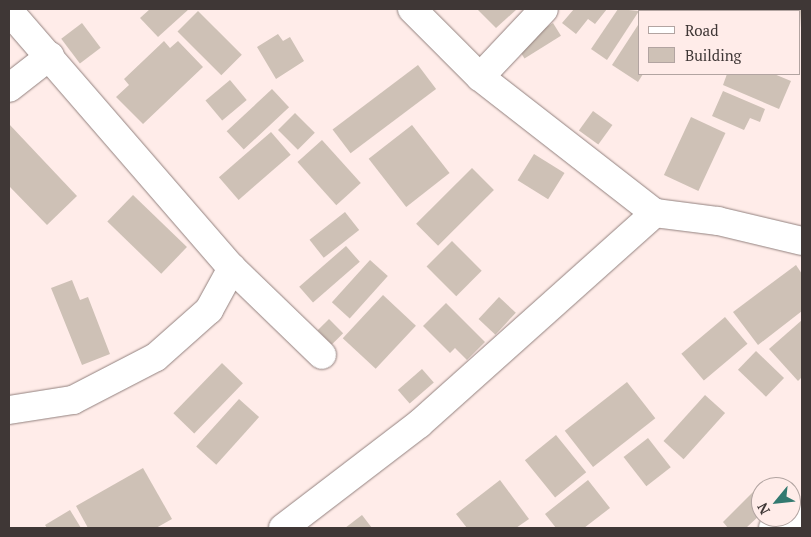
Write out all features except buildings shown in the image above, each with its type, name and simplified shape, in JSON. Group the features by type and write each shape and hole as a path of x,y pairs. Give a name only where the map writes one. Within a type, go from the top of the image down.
{"street":[{"path":"412,9 480,77 655,212 718,220 798,236"},
{"path":"480,77 544,9"},
{"path":"9,11 232,268 322,355"},
{"path":"9,88 50,56"},
{"path":"282,528 419,424 655,212"},
{"path":"9,410 73,400 156,357 209,310 232,268"},
{"path":"773,528 802,515"}]}
